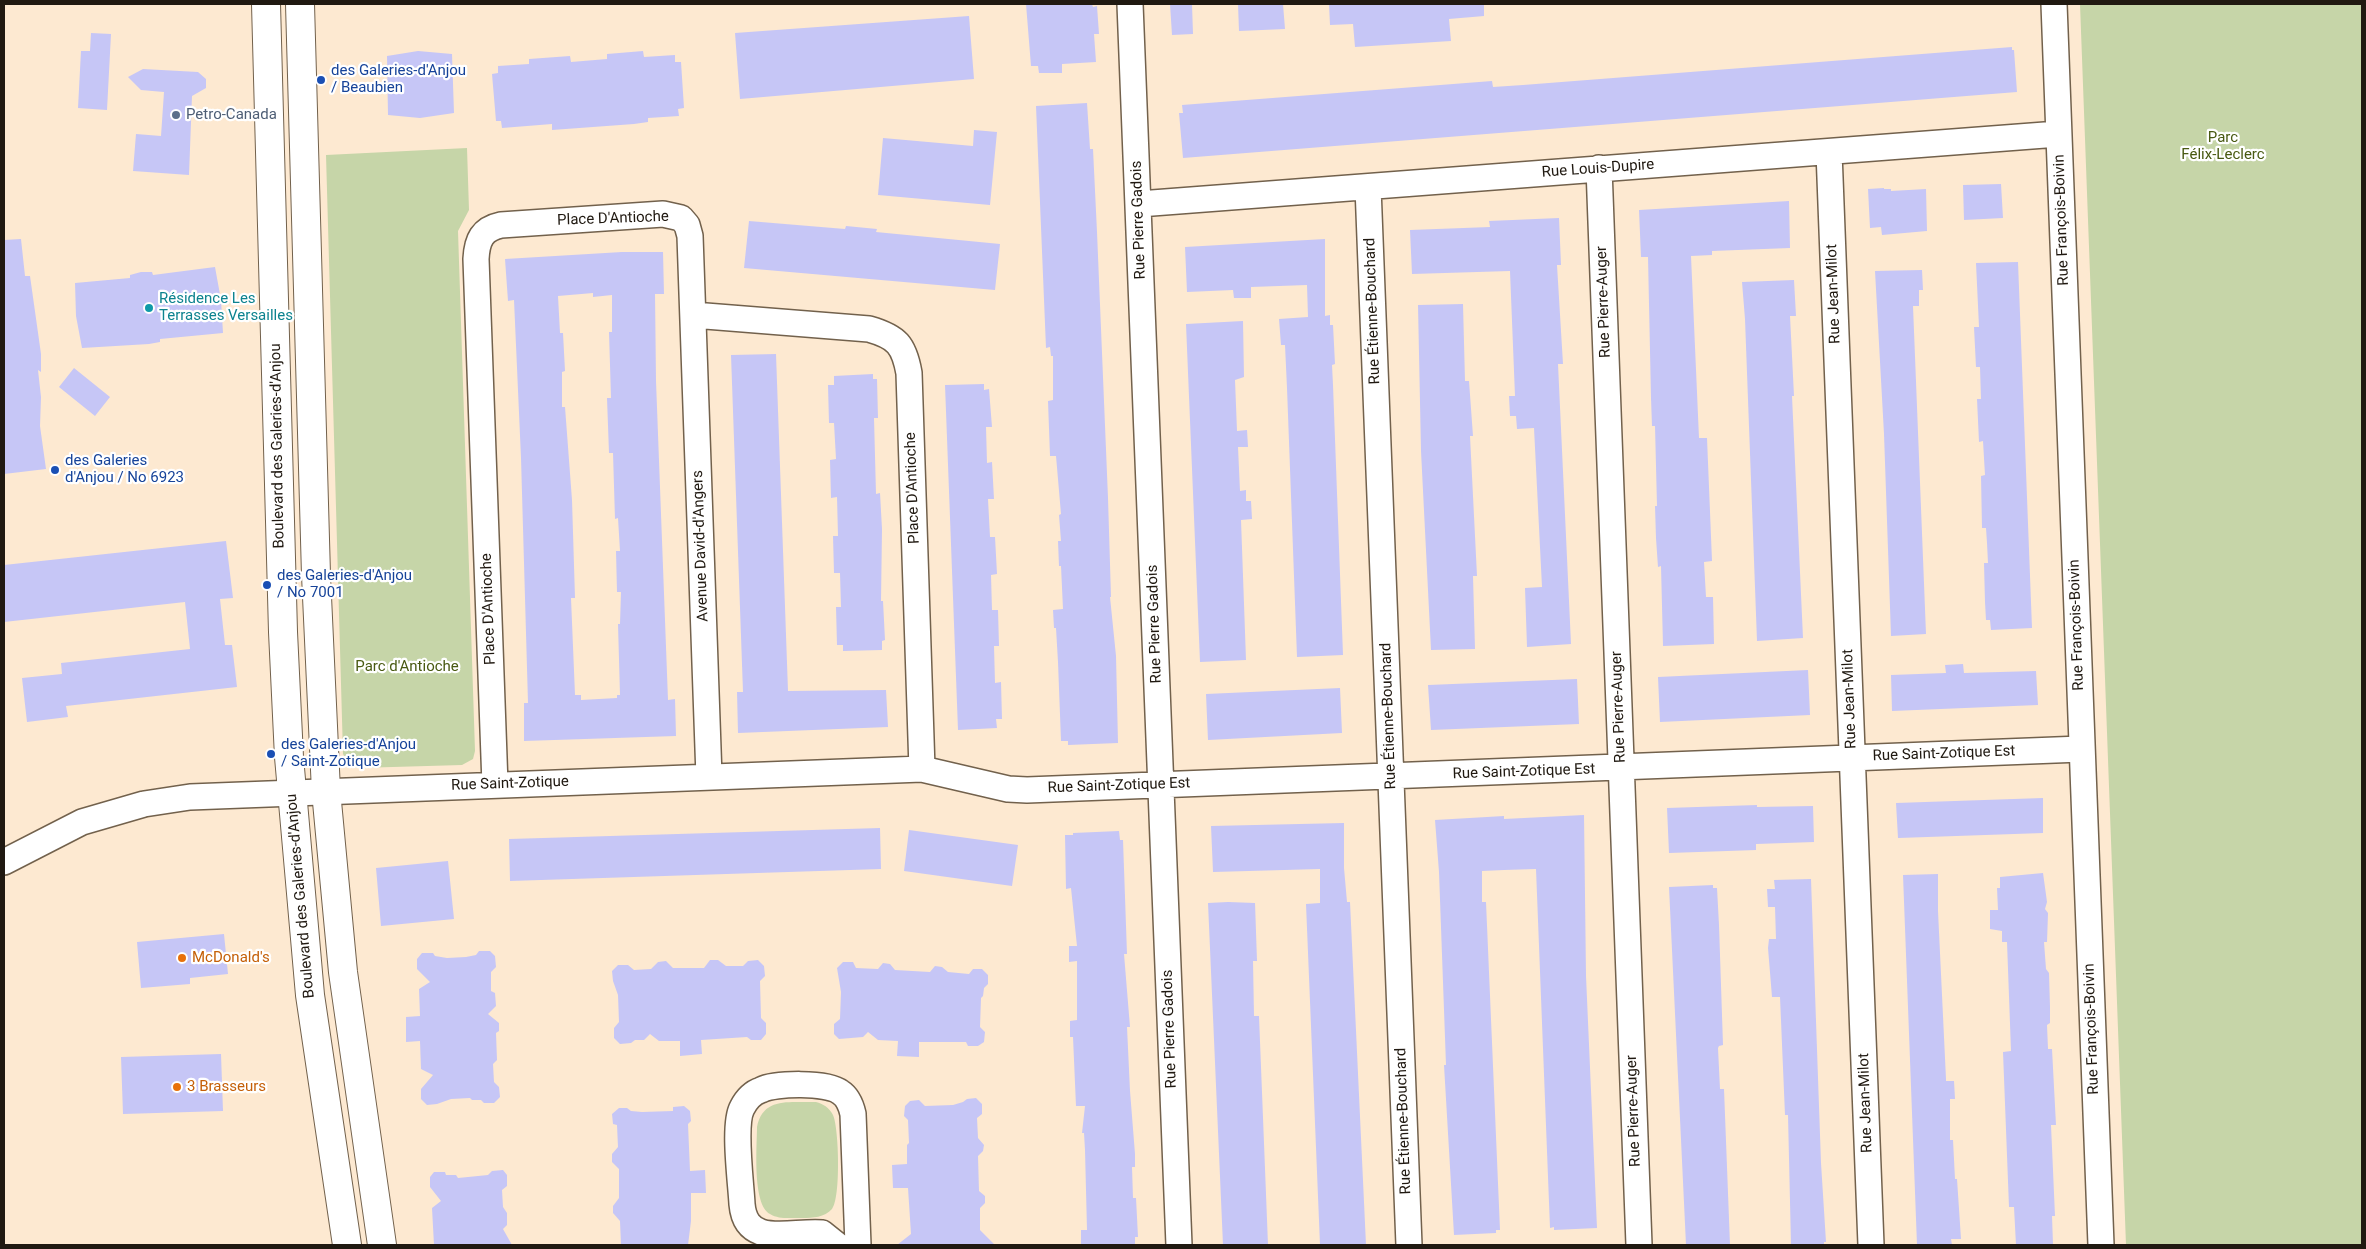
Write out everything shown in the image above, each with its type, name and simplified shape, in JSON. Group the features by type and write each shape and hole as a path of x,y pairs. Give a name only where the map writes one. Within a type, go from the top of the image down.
{"street":[{"name":"Boulevard des Galeries-d'Anjou","path":"266,4 283,632 291,792 310,995 347,1245"},
{"path":"300,4 316,575 326,791 343,972 382,1245"},
{"name":"Rue Pierre Gadois","path":"1130,4 1179,1245"},
{"name":"Rue François-Boivin","path":"2054,4 2100,1245"},
{"name":"Rue Louis-Dupire","path":"1138,204 2058,134"},
{"name":"Rue Jean-Milot","path":"1829,152 1871,1245"},
{"name":"Rue Pierre-Auger","path":"1599,168 1639,1245"},
{"name":"Rue Étienne-Bouchard","path":"1368,187 1409,1245"},
{"name":"Place D'Antioche","path":"495,785 476,259 478,241 486,230 501,225 672,215 681,218 687,225 690,236 693,315 869,329 885,334 898,342 906,356 909,373 922,769"},
{"name":"Avenue David-d'Angers","path":"693,315 709,777"},
{"name":"Rue Saint-Zotique Est","path":"1027,790 2081,749"},
{"name":"Rue Saint-Zotique","path":"4,862 82,822 113,812 167,799 190,797 922,769 1008,789 1027,790"},
{"path":"837,1245 822,1233 772,1235 761,1233 752,1228 743,1214 739,1115 748,1099 763,1089 825,1085 840,1091 851,1104 853,1114 858,1245"}],"green space":[{"name":"Parc Félix-Leclerc","path":"2080,4 2362,4 2362,1245 2126,1245"},
{"name":"Parc d'Antioche","path":"467,148 469,210 458,231 475,751 473,759 462,765 358,768 351,766 343,754 326,155"},
{"path":"816,1102 830,1110 835,1122 838,1178 835,1202 832,1209 820,1216 786,1218 773,1216 764,1208 758,1187 756,1160 757,1127 760,1117 765,1110 779,1103"}],"building":[{"path":"1026,4 1092,4 1093,7 1097,6 1099,34 1094,34 1096,62 1062,64 1062,73 1039,73 1038,66 1031,66"},
{"path":"1170,4 1192,4 1193,34 1172,35"},
{"path":"1238,4 1283,4 1285,29 1239,31"},
{"path":"1329,4 1484,4 1484,16 1449,19 1451,41 1355,47 1353,24 1330,25"},
{"path":"969,16 974,79 740,99 735,33"},
{"path":"91,33 111,34 107,110 78,108 81,51 90,51"},
{"path":"2012,47 2012,50 2014,50 2017,92 1183,158 1179,113 1183,113 1182,105 1492,81 1493,87 1523,85"},
{"path":"418,51 452,54 454,113 420,118 388,115 387,56"},
{"path":"643,51 644,57 675,55 675,62 681,62 684,108 678,109 679,116 648,118 648,122 634,124 552,130 552,124 502,128 501,121 496,121 492,74 498,73 498,66 529,64 529,59 570,56 571,62 607,59 607,54"},
{"path":"143,69 198,72 206,79 206,88 192,96 189,175 133,171 136,134 161,136 164,92 141,90 128,77"},
{"path":"1087,103 1090,149 1093,149 1108,498 1110,597 1116,656 1118,743 1068,745 1068,741 1061,741 1056,628 1054,628 1053,610 1063,609 1058,541 1061,541 1059,515 1061,514 1056,456 1050,456 1048,401 1053,400 1053,356 1051,356 1050,347 1046,348 1036,106"},
{"path":"974,130 997,132 990,205 878,195 883,138 973,146"},
{"path":"2001,184 2003,218 1964,220 1963,185"},
{"path":"1868,189 1891,189 1891,191 1926,189 1927,231 1882,235 1881,227 1870,228"},
{"path":"1789,201 1790,248 1712,251 1712,255 1691,256 1699,438 1707,438 1712,561 1704,562 1706,597 1713,597 1714,644 1663,646 1661,566 1658,567 1656,538 1655,426 1652,426 1648,257 1641,257 1639,210"},
{"path":"1559,218 1561,265 1557,265 1563,364 1558,364 1571,644 1527,647 1525,588 1542,587 1534,428 1517,429 1516,416 1510,416 1509,396 1515,396 1510,271 1412,274 1410,230 1490,227 1489,221"},
{"path":"749,221 845,229 846,226 877,229 876,232 1000,244 995,290 744,268"},
{"path":"21,239 25,276 30,276 41,354 41,372 38,370 41,397 40,426 46,469 4,474 4,240"},
{"path":"1325,239 1325,316 1330,315 1330,325 1333,325 1335,364 1332,365 1343,655 1297,657 1285,345 1281,345 1279,319 1308,317 1307,285 1251,287 1251,298 1234,298 1233,290 1187,292 1185,247"},
{"path":"622,252 663,252 664,294 655,294 656,381 668,700 675,699 676,736 524,741 524,703 528,703 521,458 514,300 508,301 505,259","holes":["593,293 593,297 612,295 612,332 609,332 611,398 607,398 609,453 613,453 615,519 618,518 620,551 616,551 617,592 621,592 620,624 618,624 620,695 617,695 617,698 581,700 581,695 575,695 571,598 575,598 572,500 565,407 562,407 562,372 565,371 563,333 560,333 558,296"]},
{"path":"2018,262 2032,628 1991,630 1990,620 1986,620 1985,602 1984,563 1988,563 1986,528 1982,528 1981,476 1985,475 1983,441 1979,442 1977,399 1981,399 1980,367 1976,367 1974,327 1979,327 1976,263"},
{"name":"Résidence Les Terrasses Versailles","path":"215,267 221,300 223,333 160,339 160,342 149,344 82,348 76,316 75,283 130,278 130,275 141,272 152,272 153,275"},
{"path":"1922,270 1923,290 1919,290 1919,306 1913,306 1926,634 1891,636 1884,434 1875,271"},
{"path":"1794,280 1796,316 1790,316 1794,396 1792,396 1803,638 1757,641 1742,282"},
{"path":"1463,304 1465,381 1469,381 1473,436 1470,436 1477,576 1473,576 1475,649 1431,650 1421,451 1418,305"},
{"path":"1243,321 1244,377 1235,380 1237,431 1247,430 1248,447 1238,447 1240,491 1246,490 1246,501 1251,501 1252,519 1241,520 1246,660 1200,662 1186,324"},
{"path":"776,354 788,691 886,690 888,727 738,733 737,692 743,692 731,355"},
{"path":"74,368 110,397 95,416 59,387"},
{"path":"873,374 873,379 877,379 878,418 874,418 876,494 880,493 882,529 881,601 883,601 885,640 882,641 882,650 843,651 843,645 837,645 836,607 841,607 840,573 834,573 833,536 838,536 837,497 831,498 830,460 836,459 834,423 829,423 828,385 834,385 834,376"},
{"path":"984,384 984,390 989,389 992,427 986,427 987,463 992,462 994,499 988,499 990,537 995,537 997,574 991,575 992,610 998,610 999,646 994,646 995,683 1001,682 1002,719 996,719 997,728 958,730 945,385"},
{"path":"226,541 233,598 220,599 225,645 232,645 237,687 66,706 68,717 27,722 22,678 62,674 61,663 190,649 185,602 4,622 4,565"},
{"path":"1963,664 1964,673 2036,671 2038,705 1892,711 1891,675 1946,673 1945,665"},
{"path":"1808,670 1810,715 1660,722 1658,677"},
{"path":"1577,679 1579,724 1431,730 1428,685"},
{"path":"1340,688 1342,733 1208,740 1206,694"},
{"path":"2043,798 2043,833 1898,838 1896,803"},
{"path":"1757,805 1757,807 1813,806 1814,842 1756,844 1756,850 1669,853 1667,808"},
{"path":"1584,815 1586,976 1597,1228 1554,1230 1554,1227 1550,1228 1536,869 1482,871 1482,902 1486,902 1500,1230 1496,1230 1496,1233 1454,1235 1444,1065 1446,1065 1439,872 1435,820 1504,816 1504,819"},
{"path":"1344,823 1344,868 1347,902 1350,902 1366,1245 1320,1245 1306,904 1320,903 1320,869 1213,872 1211,826"},
{"path":"880,828 881,869 510,881 509,839"},
{"path":"909,830 1018,845 1012,886 904,871"},
{"path":"1119,831 1120,840 1123,840 1127,954 1124,954 1130,1027 1127,1027 1135,1154 1135,1167 1132,1167 1133,1198 1136,1198 1138,1237 1135,1237 1135,1245 1081,1245 1081,1230 1087,1230 1085,1150 1084,1133 1082,1133 1085,1106 1076,1106 1073,1037 1070,1037 1070,1021 1077,1020 1077,961 1069,962 1069,946 1077,946 1071,888 1066,889 1065,835"},
{"path":"448,861 454,919 381,926 376,868"},
{"path":"2043,873 2047,902 2045,909 2048,913 2047,942 2044,942 2046,969 2049,973 2050,1023 2047,1025 2048,1049 2052,1049 2056,1125 2051,1125 2055,1216 2052,1216 2053,1245 2016,1245 2014,1207 2009,1207 2003,1052 2011,1051 2007,942 2002,942 2002,931 1990,929 1990,910 1998,910 1997,888 2000,888 2000,877"},
{"path":"1938,874 1946,1081 1954,1081 1955,1099 1950,1099 1950,1140 1953,1140 1961,1239 1951,1239 1952,1245 1917,1245 1903,875"},
{"path":"1811,879 1821,1163 1826,1242 1824,1242 1824,1245 1791,1245 1788,1115 1785,1115 1780,997 1772,997 1768,948 1769,939 1776,939 1775,907 1768,907 1767,889 1775,889 1774,880"},
{"path":"1713,885 1713,888 1717,888 1719,925 1723,1045 1718,1048 1720,1089 1724,1089 1730,1245 1686,1245 1669,887"},
{"path":"1208,903 1255,903 1257,961 1253,961 1254,1016 1259,1016 1268,1245 1223,1245"},
{"name":"McDonald's","path":"224,934 228,974 190,978 190,984 141,988 137,942"},
{"path":"479,951 490,951 495,956 496,967 491,972 491,991 495,993 496,1006 488,1014 499,1023 499,1031 496,1033 497,1060 493,1064 494,1082 499,1087 500,1097 494,1103 484,1103 481,1100 472,1100 470,1098 451,1099 427,1105 421,1099 421,1089 433,1075 421,1069 420,1041 406,1042 406,1017 420,1016 419,989 430,982 417,969 417,959 422,953 433,953 435,956 447,958 476,955"},
{"path":"710,960 718,960 726,966 743,966 748,961 758,960 764,966 765,976 760,981 761,1018 766,1023 766,1034 761,1040 751,1040 747,1037 701,1040 702,1054 680,1056 680,1041 659,1041 650,1034 644,1040 620,1044 614,1038 614,1028 619,1022 618,995 612,971 618,965 628,965 634,970 651,969 658,962 666,961 673,968 704,968"},
{"path":"843,962 853,962 856,968 878,969 883,963 890,964 895,970 930,972 935,966 942,967 948,972 969,974 973,969 982,969 988,975 988,984 984,988 981,998 980,1027 985,1032 984,1042 978,1046 968,1046 966,1042 919,1042 919,1057 897,1056 898,1041 878,1040 868,1032 863,1037 839,1039 834,1034 834,1024 840,1019 841,992 837,968"},
{"path":"221,1054 223,1111 123,1114 121,1057"},
{"path":"976,1098 982,1104 982,1114 977,1118 978,1138 984,1145 983,1151 978,1156 979,1191 985,1196 985,1203 980,1208 980,1230 995,1245 897,1245 911,1234 908,1188 893,1188 892,1165 907,1164 907,1145 909,1143 908,1120 904,1116 905,1106 910,1101 919,1100 925,1106 953,1105 967,1099"},
{"path":"684,1106 690,1111 691,1121 688,1124 690,1171 705,1170 706,1193 691,1193 691,1221 688,1245 621,1245 620,1221 613,1213 613,1206 619,1198 619,1169 612,1162 612,1154 618,1147 617,1125 613,1124 612,1114 619,1108 642,1112 673,1111 673,1107"},
{"path":"503,1170 507,1175 507,1186 502,1190 503,1207 507,1213 507,1225 503,1229 512,1245 434,1245 432,1208 441,1201 430,1187 430,1177 434,1172 445,1172 446,1175 456,1175 458,1178 488,1175 492,1171"}],"place":[{"name":"des Galeries-d'Anjou / Beaubien","path":"321,80"},
{"name":"Petro-Canada","path":"176,115"},
{"name":"Résidence Les Terrasses Versailles","path":"149,308"},
{"name":"des Galeries d'Anjou / No 6923","path":"55,470"},
{"name":"des Galeries-d'Anjou / No 7001","path":"267,585"},
{"name":"des Galeries-d'Anjou / Saint-Zotique","path":"271,754"},
{"name":"McDonald's","path":"182,958"},
{"name":"3 Brasseurs","path":"177,1087"}]}
